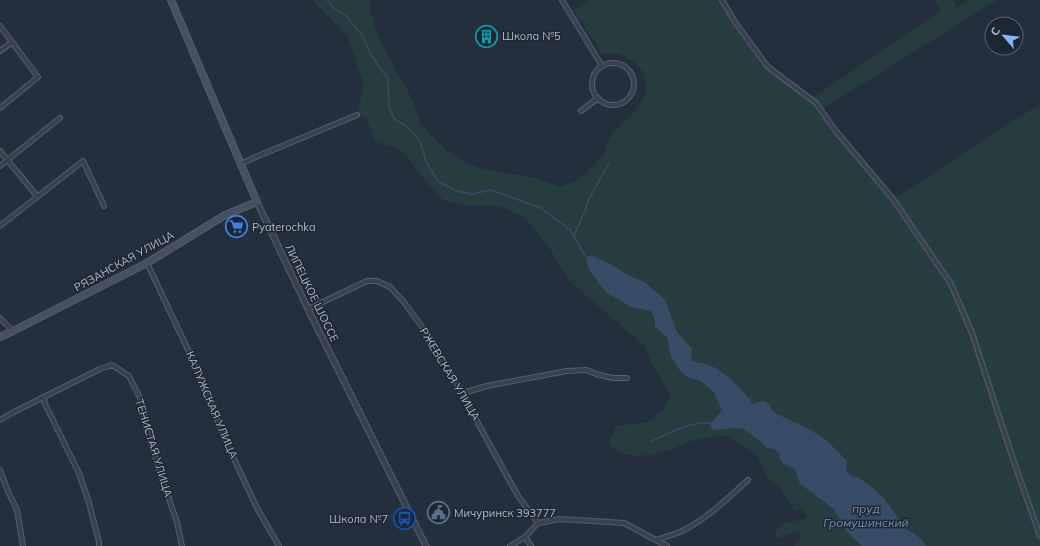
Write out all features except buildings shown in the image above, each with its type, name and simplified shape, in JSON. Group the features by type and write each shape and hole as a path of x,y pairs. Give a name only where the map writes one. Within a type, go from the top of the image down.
{"main road":[{"name":"ЛИПЕЦКОЕ ШОССЕ","path":"171,0 257,202"},
{"name":"РЯЗАНСКАЯ УЛИЦА","path":"0,337 147,263 225,214 257,202"}],"street":[{"path":"562,0 602,66"},
{"path":"722,0 735,22 768,67 816,103 835,130 893,199 952,284 972,333 1040,536"},
{"path":"0,26 38,77 0,108"},
{"path":"0,51 12,42"},
{"path":"613,63 624,66 632,74 634,86 630,96 624,102 613,105 605,103 598,98 594,92 593,81 597,71 602,66 613,63"},
{"path":"581,111 598,98"},
{"path":"241,164 356,115"},
{"path":"0,166 60,118"},
{"path":"0,151 37,196"},
{"path":"0,226 83,160 104,206"},
{"name":"ЛИПЕЦКОЕ ШОССЕ","path":"257,202 308,309 426,546"},
{"name":"КАЛУЖСКАЯ УЛИЦА","path":"147,263 190,354 257,508 278,546"},
{"name":"РЖЕВСКАЯ УЛИЦА","path":"308,309 367,281 377,281 390,287 403,301 431,339 463,393 469,407 518,496 538,523"},
{"path":"0,318 13,331"},
{"name":"ТЕНИСТАЯ УЛИЦА","path":"0,420 100,369 112,365 129,376 141,400 147,430 177,522 182,546"},
{"path":"463,393 487,386 567,371 587,370 613,378 627,378"},
{"path":"44,397 45,404 79,473 89,504 99,546"},
{"path":"0,470 7,489 18,510 23,546"},
{"path":"656,540 682,531 702,519 722,505 748,480"},
{"path":"510,546 525,537 538,523 560,519 624,523 667,546"},
{"path":"525,537 531,546"}],"green space":[{"path":"312,0 369,0 374,25 383,46 411,97 421,124 447,151 467,163 483,169 536,178 559,187 578,180 604,154 610,136 633,114 641,102 646,88 644,73 633,61 618,54 602,54 574,10 588,0 722,0 768,67 811,99 941,11 934,0 953,0 957,7 968,0 997,0 821,110 893,199 1040,104 1040,546 795,546 802,535 798,532 779,538 775,536 776,531 783,524 807,518 803,509 795,511 781,489 767,477 757,455 727,436 690,441 659,453 640,456 620,454 609,444 616,426 648,422 663,410 671,396 651,363 646,348 568,280 549,247 524,217 500,206 465,206 443,200 405,154 391,146 375,142 366,117 357,115 364,85 348,37"}],"water":[{"name":"пруд Громушинский","path":"593,256 646,283 665,300 677,332 692,349 692,361 714,367 720,371 739,387 753,404 763,401 769,404 773,412 812,431 826,440 847,461 846,471 851,476 859,478 882,496 905,528 920,538 926,546 862,546 846,531 834,509 800,484 795,469 782,462 779,457 779,453 774,449 766,447 743,429 712,429 710,425 711,423 722,410 713,391 699,380 687,377 678,368 671,356 667,337 655,327 655,319 651,311 631,307 607,293 588,267 586,257"}],"waterway":[{"path":"327,0 334,8 346,16 362,35 371,55 388,78 389,107 394,119 406,126 420,141 426,162 438,181 456,191 472,194 491,190 541,208 570,230 586,257"},
{"path":"574,235 589,199 609,163"},
{"path":"652,441 688,426 711,423"}],"place":[{"name":"Школа №5","path":"487,36"},
{"name":"Pyaterochka","path":"237,227"},
{"name":"Мичуринск 393777","path":"438,513"},
{"name":"Школа №7","path":"404,519"}]}
